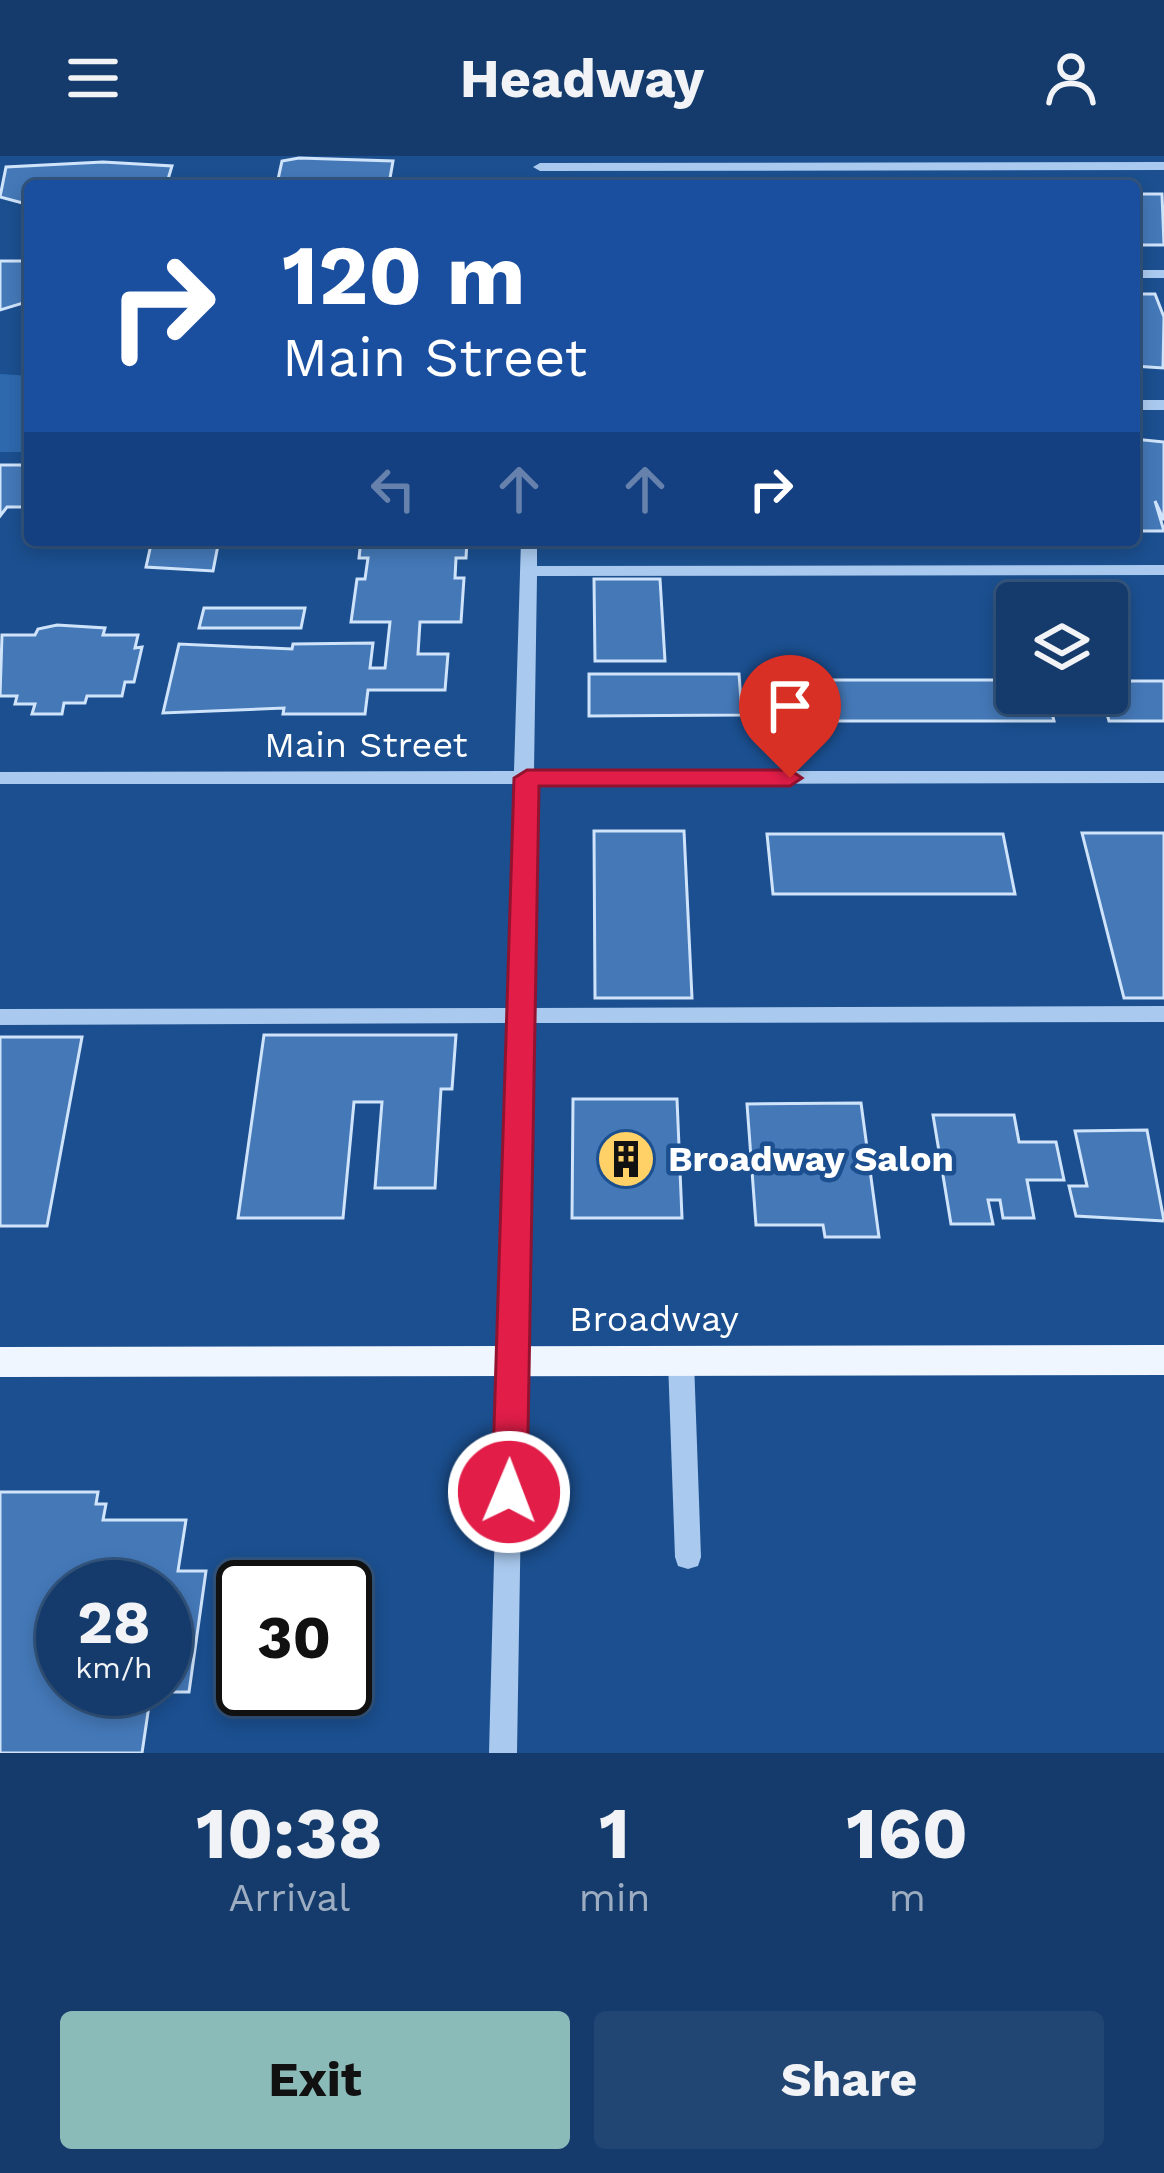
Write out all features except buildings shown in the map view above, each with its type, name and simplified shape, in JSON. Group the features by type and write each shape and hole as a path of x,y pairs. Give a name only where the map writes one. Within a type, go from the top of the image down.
{"main road":[{"name":"Broadway","path":"0,1362 1164,1360"}],"street":[{"path":"540,161 1164,166"},
{"path":"503,1753 529,546"},
{"path":"529,571 1164,570"},
{"name":"Main Street","path":"0,778 1164,777"},
{"path":"0,1017 1164,1014"},
{"path":"681,1361 688,1557"}],"shaded area":[{"path":"0,374 24,376 24,452 0,452"}],"place":[{"name":"Broadway Salon","path":"626,1159"}],"route":[{"path":"509,1492 527,778 790,778"}]}
